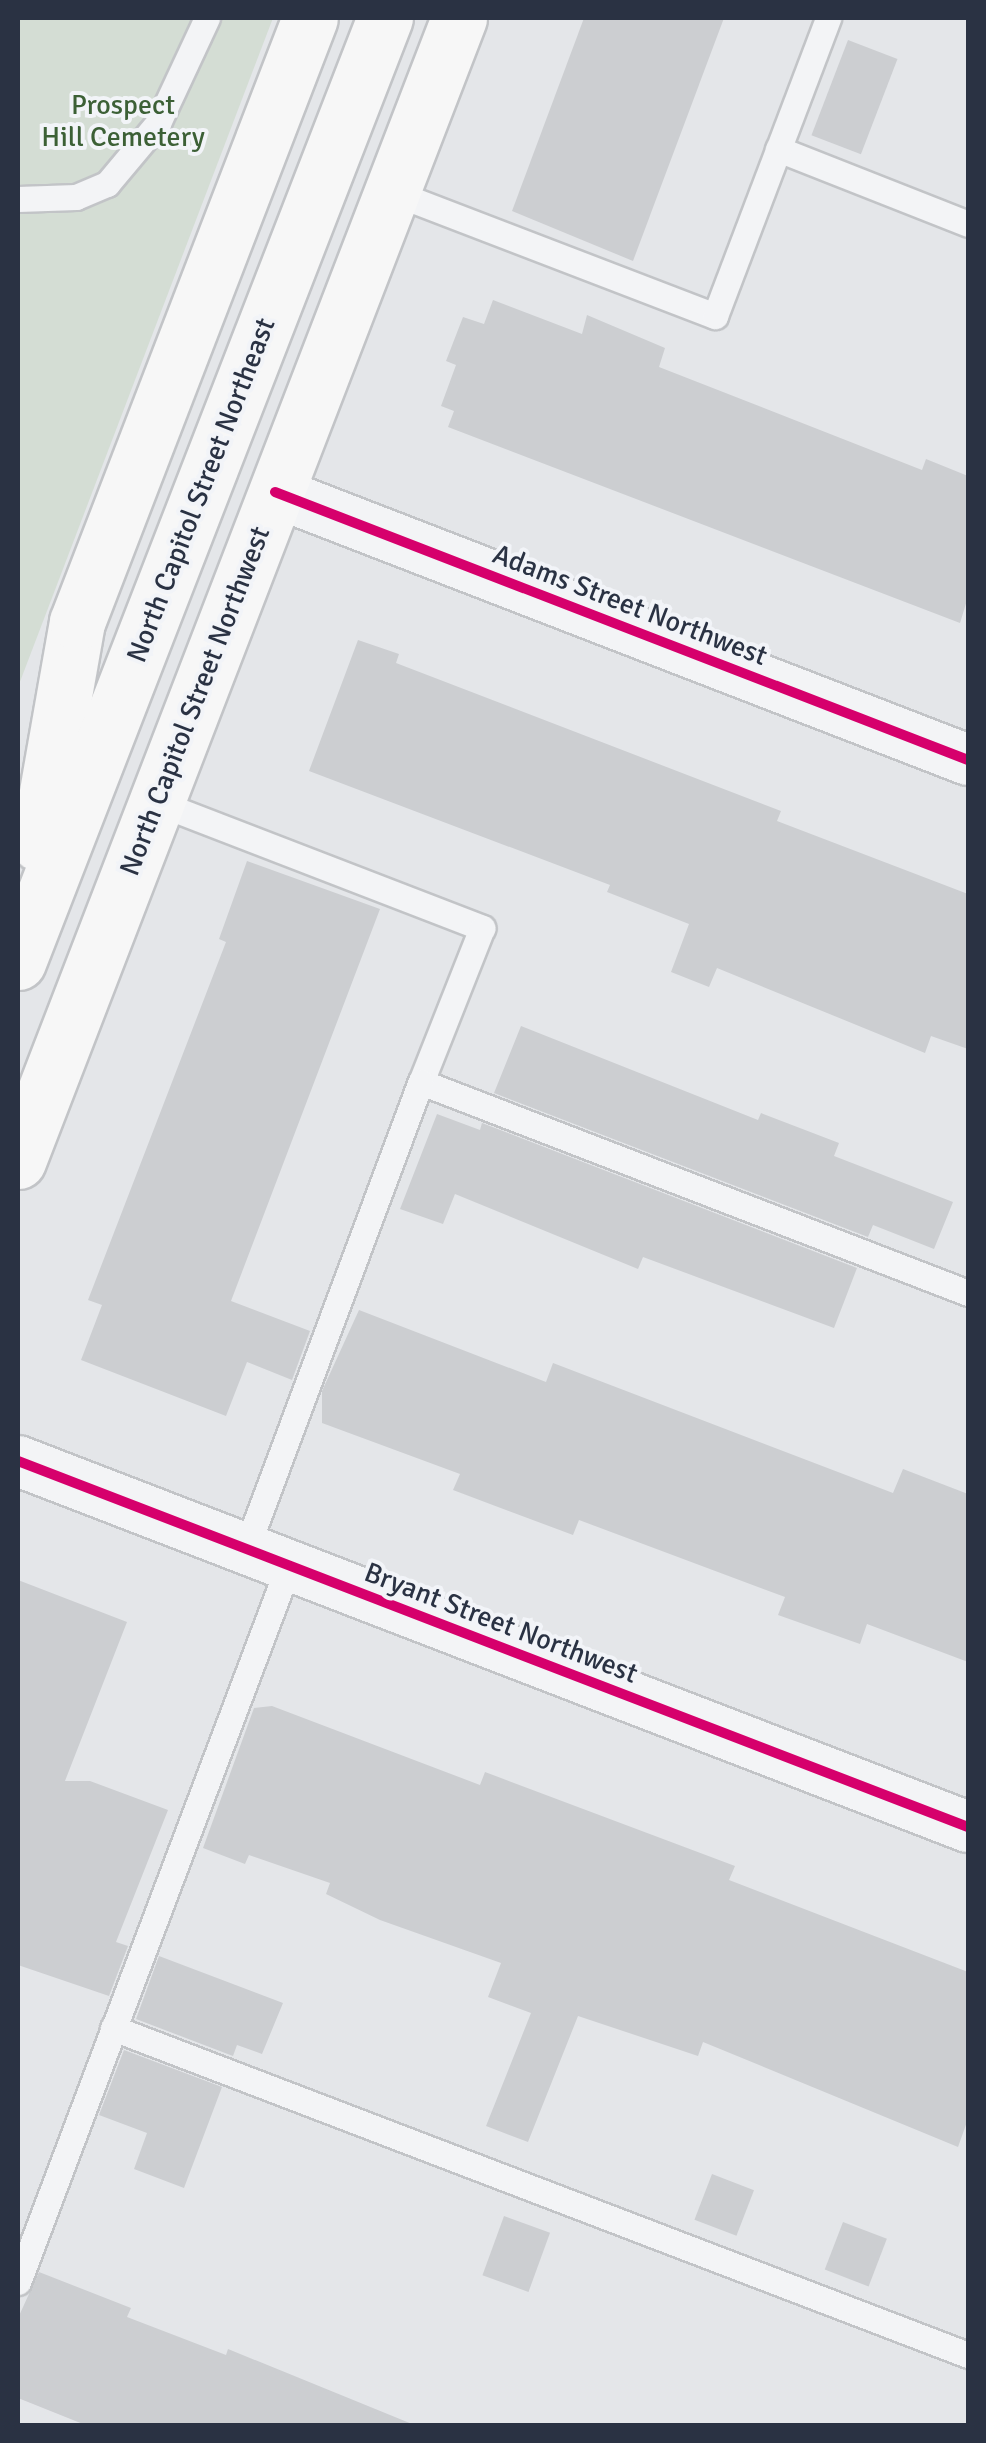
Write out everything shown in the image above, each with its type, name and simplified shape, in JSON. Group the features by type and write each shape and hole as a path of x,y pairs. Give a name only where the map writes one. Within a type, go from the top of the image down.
{"main road":[{"name":"North Capitol Street Northeast","path":"18,960 77,622 310,18"},
{"name":"North Capitol Street Northeast","path":"18,960 385,18"},
{"name":"North Capitol Street Northwest","path":"18,1160 459,18"}],"street":[{"name":"Adams Street Northwest","path":"275,492 968,760"},
{"name":"Bryant Street Northwest","path":"18,1461 968,1826"}],"lane":[{"path":"18,199 76,197 107,184 158,123 207,18"},
{"path":"392,192 715,316 828,18"},
{"path":"778,150 968,224"},
{"path":"18,2282 114,2028 421,1082 482,928 156,802"},
{"path":"421,1082 968,1294"},
{"path":"114,2028 968,2355"}],"green space":[{"name":"Prospect Hill Cemetery","path":"18,18 273,18 18,687"}],"building":[{"path":"584,18 724,18 633,261 512,211"},
{"path":"848,40 897,59 861,154 811,135"},
{"path":"493,300 582,334 587,315 665,348 659,367 922,470 926,459 968,476 968,597 960,623 448,427 454,411 441,406 456,365 446,361 463,317 484,324"},
{"path":"358,640 399,654 396,663 781,811 777,821 968,894 968,1049 931,1036 925,1053 717,968 709,987 671,972 689,924 607,892 610,885 309,771"},
{"path":"247,861 380,909 231,1301 310,1331 292,1380 247,1362 226,1416 81,1360 102,1305 88,1300 226,942 219,939"},
{"path":"521,1026 758,1120 761,1113 839,1143 834,1156 953,1202 934,1249 873,1225 868,1237 494,1093"},
{"path":"437,1114 480,1130 482,1123 857,1268 834,1328 643,1257 638,1269 455,1194 443,1224 400,1209"},
{"path":"359,1310 546,1382 553,1363 893,1493 903,1469 968,1494 968,1662 867,1624 860,1644 778,1615 785,1597 579,1520 573,1535 498,1507 453,1490 460,1474 322,1423 322,1391"},
{"path":"18,1580 127,1622 65,1781 90,1781 168,1810 116,1942 128,1946 109,1996 18,1965"},
{"path":"272,1706 480,1785 485,1772 735,1866 729,1880 968,1972 968,2119 958,2147 703,2042 698,2056 578,2016 528,2142 486,2126 531,2013 488,1997 501,1963 380,1920 326,1894 330,1883 249,1855 245,1864 203,1848 254,1708"},
{"path":"159,1956 283,2003 262,2054 237,2045 233,2056 136,2019"},
{"path":"124,2050 222,2087 184,2188 134,2169 147,2133 99,2115"},
{"path":"712,2174 754,2190 736,2236 694,2220"},
{"path":"504,2216 550,2233 528,2292 482,2275"},
{"path":"843,2222 887,2239 869,2286 825,2270"},
{"path":"39,2272 131,2308 127,2317 226,2355 228,2349 417,2426 88,2426 18,2398 18,2318"}],"cycle path":[{"path":"275,492 968,760"},
{"path":"18,1461 968,1827"}]}
